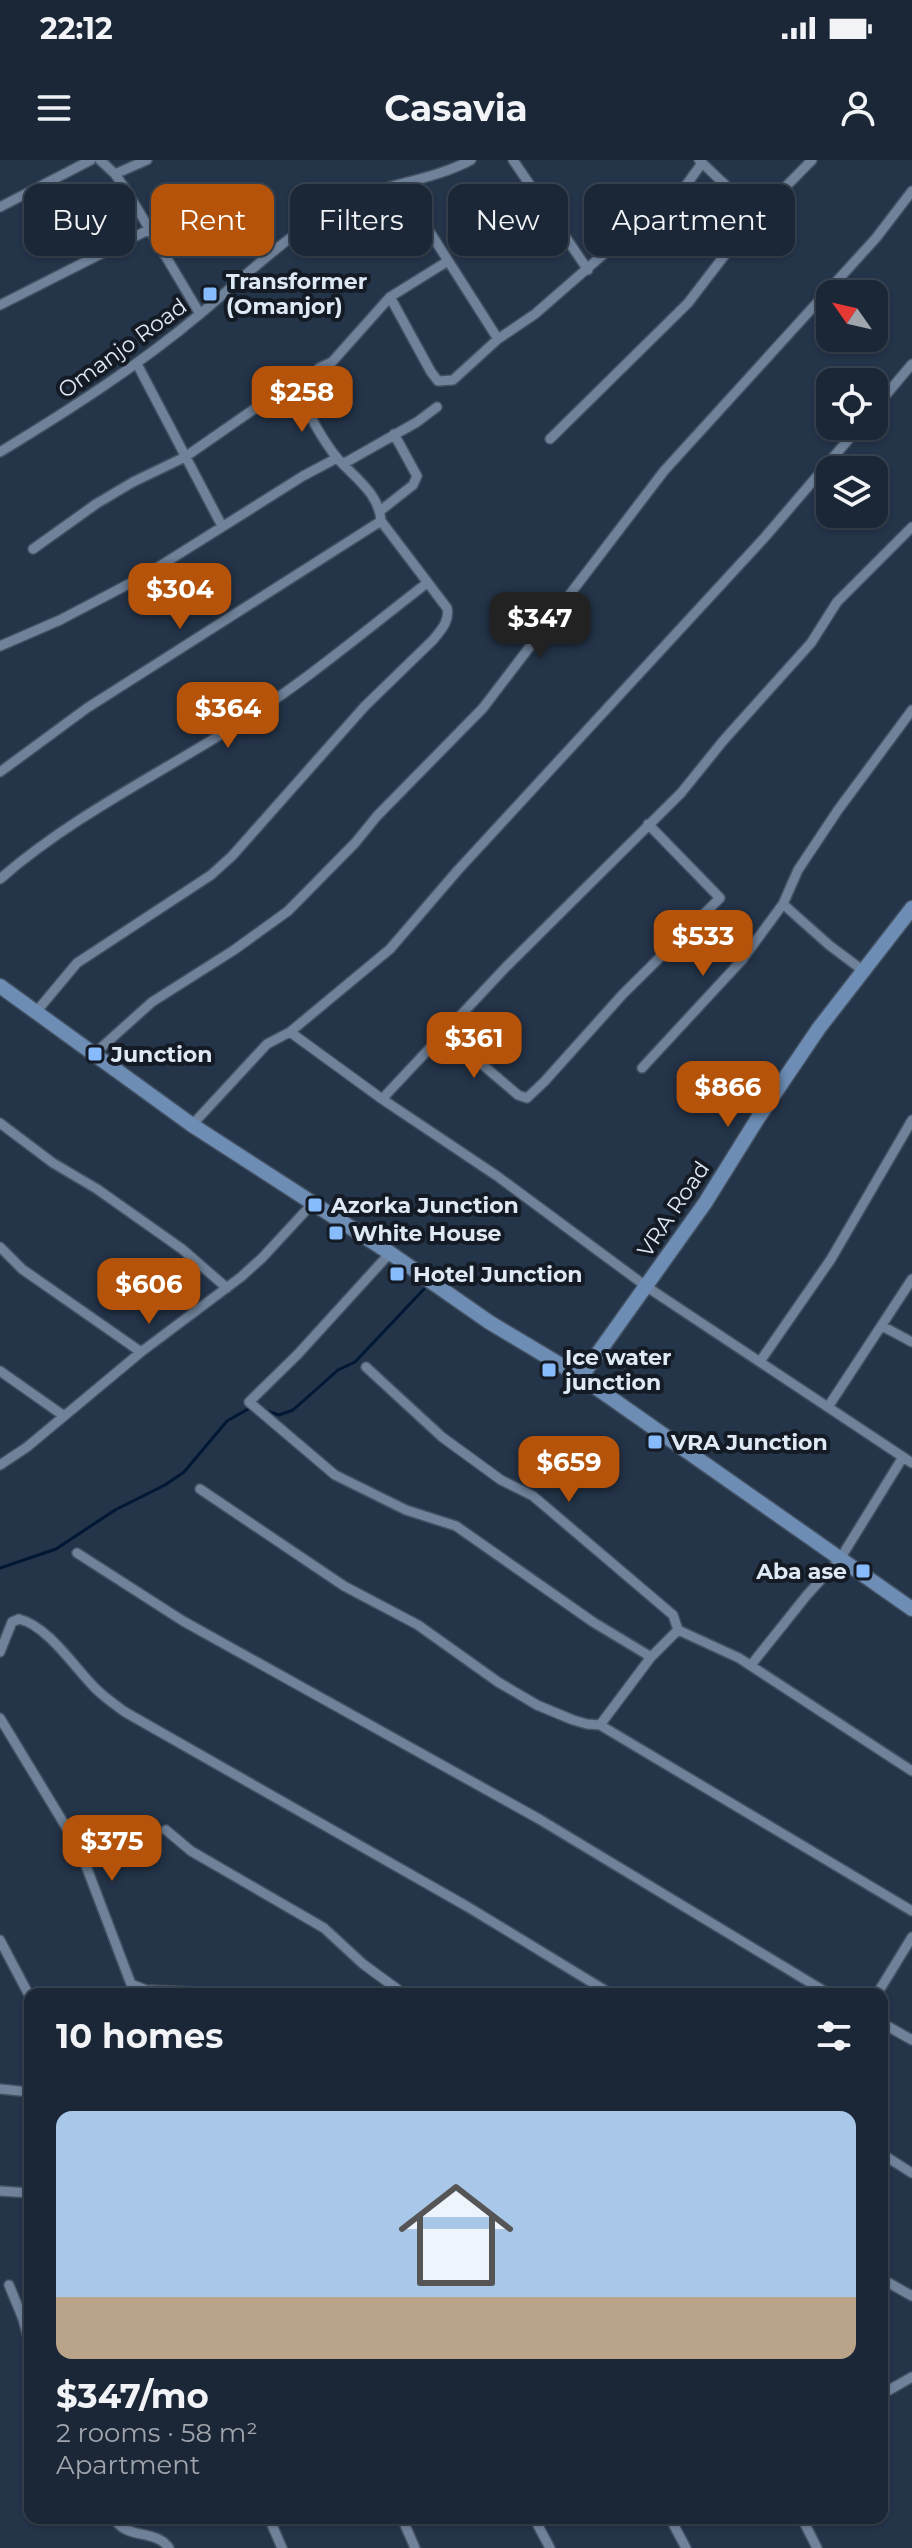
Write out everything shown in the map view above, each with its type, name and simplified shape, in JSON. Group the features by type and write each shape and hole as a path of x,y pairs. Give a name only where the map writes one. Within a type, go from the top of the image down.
{"street":[{"path":"0,207 91,160"},
{"path":"100,160 115,174 200,314"},
{"path":"115,174 147,160"},
{"name":"Omanjo Road","path":"0,452 137,364 246,274 328,212 361,195 455,169 471,160"},
{"path":"513,160 588,270"},
{"path":"788,184 812,160"},
{"path":"390,297 431,372 438,381 453,380 498,339 519,327 629,232 663,207 687,184 701,162 724,184"},
{"path":"410,183 426,226 498,339"},
{"path":"94,1054 152,1002 288,911 483,708 664,471 876,238 912,191"},
{"path":"0,305 150,229"},
{"path":"550,439 688,303 725,256"},
{"path":"319,368 332,362 390,297 448,261"},
{"path":"137,364 222,526"},
{"path":"888,392 912,364"},
{"path":"33,549 96,504 185,457 286,387 298,392 340,461 363,483 380,516 448,613 433,640 365,706 232,856 201,881 77,963 36,1012"},
{"path":"0,646 101,600 222,526 417,422 437,407"},
{"path":"0,772 87,708 380,516 413,485 417,476 394,434"},
{"path":"192,1125 267,1044 290,1032 390,949 458,870 765,537 848,440"},
{"path":"382,1099 681,793 723,741 802,654 837,602 912,527"},
{"path":"0,879 22,860 137,783 243,721 282,694 427,583"},
{"path":"642,1068 742,960 783,904 798,870 830,822 912,710"},
{"path":"445,1033 518,1095 527,1098 544,1082 623,994 720,898 648,824"},
{"path":"783,904 865,972"},
{"name":"VRA Road","path":"581,1377 705,1203 819,1028 912,908"},
{"path":"0,986 192,1125 390,1253 489,1322 581,1377 912,1609"},
{"path":"290,1032 382,1099 497,1176 647,1287 908,1460 840,1559 751,1665"},
{"path":"761,1360 831,1259 912,1120"},
{"path":"0,1123 53,1163 97,1189 182,1249 227,1288"},
{"path":"0,1465 27,1447 141,1352 227,1288 262,1258 312,1204"},
{"path":"0,1247 22,1269 141,1352"},
{"path":"390,1253 298,1354 249,1402 335,1475 406,1510 462,1529 593,1622 651,1657"},
{"path":"828,1407 912,1279"},
{"path":"882,1326 912,1342"},
{"path":"366,1367 459,1450 501,1480 522,1489 592,1545 678,1622 678,1630 651,1657 600,1725"},
{"path":"0,1371 64,1416"},
{"path":"200,1489 344,1586 418,1625 498,1682 537,1705 573,1720 600,1725 912,1911"},
{"path":"77,1553 183,1621 539,1819 819,1988"},
{"path":"0,1652 12,1622 19,1619 28,1621 61,1650 94,1687 125,1712 468,1907 601,1988"},
{"path":"678,1630 751,1665 912,1771"},
{"path":"0,1718 80,1850 131,1984 141,1988"},
{"path":"166,1830 200,1857 324,1928 363,1964 396,1988"},
{"path":"881,1988 912,1937"},
{"path":"0,1940 25,1988"},
{"path":"888,2026 912,2040"},
{"path":"0,2089 24,2091"},
{"path":"888,2158 912,2173"},
{"path":"0,2191 24,2193"},
{"path":"888,2282 912,2296"},
{"path":"9,2285 24,2323"},
{"path":"888,2391 912,2377"},
{"path":"119,2524 125,2531 156,2537 169,2548"},
{"path":"272,2524 282,2548"},
{"path":"405,2524 415,2548"},
{"path":"537,2524 550,2548"},
{"path":"673,2524 686,2548"},
{"path":"805,2524 817,2548"}],"waterway":[{"path":"267,1411 279,1415 293,1410 338,1370 355,1362 424,1289"},
{"path":"0,1568 56,1549 115,1510 165,1485 184,1472 227,1421 250,1408"}],"place":[{"name":"Transformer (Omanjor)","path":"210,294"},
{"name":"Junction","path":"95,1054"},
{"name":"Azorka Junction","path":"315,1205"},
{"name":"White House","path":"336,1233"},
{"name":"Hotel Junction","path":"397,1274"},
{"name":"Ice water junction","path":"549,1370"},
{"name":"VRA Junction","path":"655,1442"},
{"name":"Aba ase","path":"863,1571"}]}
